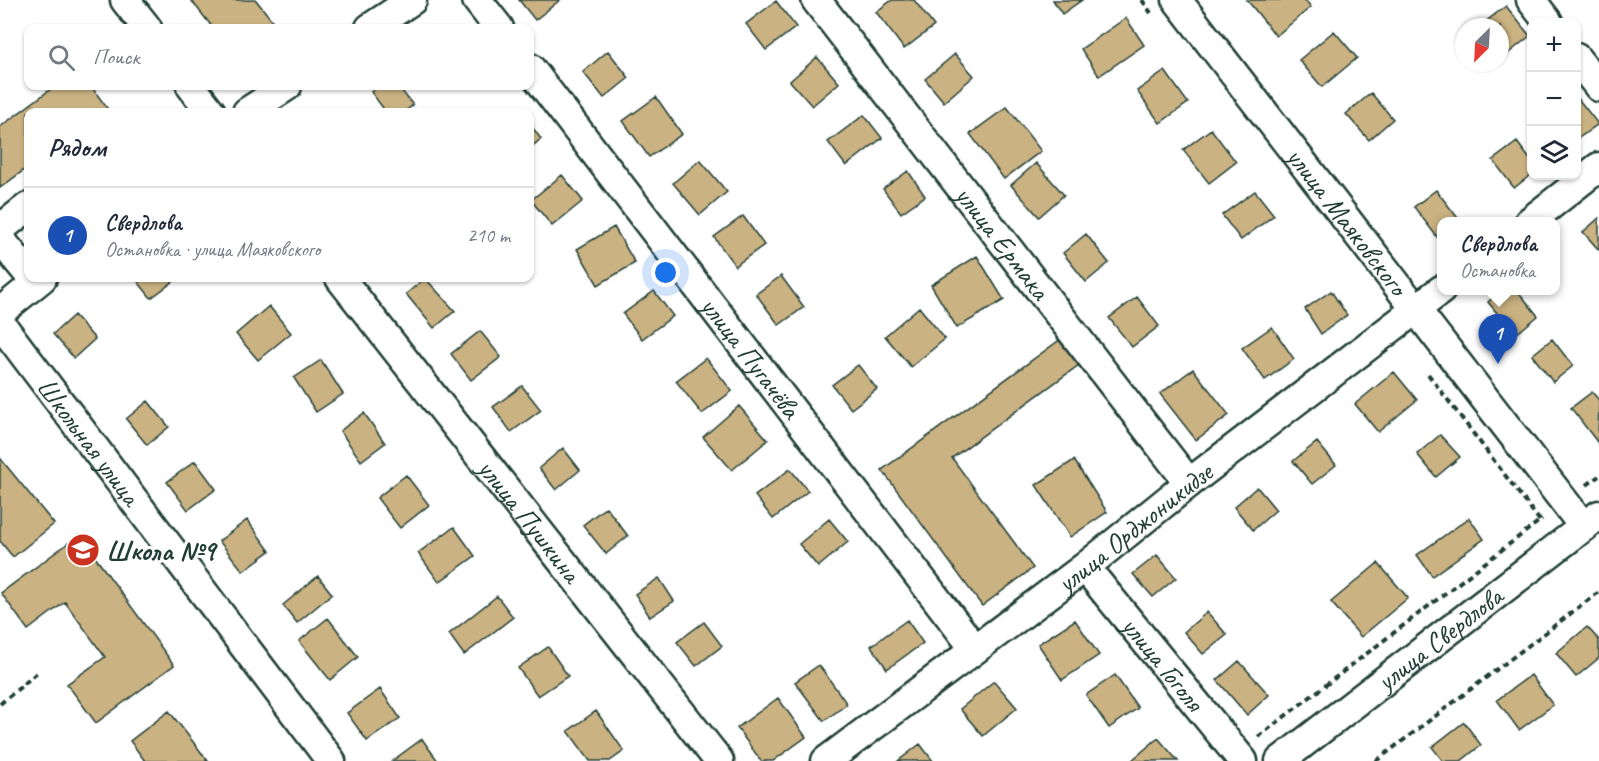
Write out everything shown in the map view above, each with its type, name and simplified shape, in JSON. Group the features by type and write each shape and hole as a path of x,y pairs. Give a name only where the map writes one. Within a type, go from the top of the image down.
{"street":[{"path":"125,0 144,24"},
{"path":"376,24 412,0"},
{"path":"477,0 496,24"},
{"name":"улица Ермака","path":"816,0 1189,483"},
{"name":"улица Маяковского","path":"1177,0 1565,502 1592,521"},
{"path":"1531,0 1545,18"},
{"path":"1581,64 1599,87"},
{"name":"улица Пугачёва","path":"534,73 974,648"},
{"path":"194,90 208,108"},
{"path":"253,108 281,90"},
{"path":"1535,217 1599,167"},
{"path":"0,229 24,210"},
{"path":"0,239 24,265"},
{"path":"0,312 30,282"},
{"name":"улица Пушкина","path":"343,282 719,761"},
{"name":"улица Орджоникидзе","path":"826,761 1085,567 1189,483 1437,293"},
{"name":"Школьная улица","path":"0,323 331,761"},
{"name":"улица Свердлова","path":"1280,761 1592,521"},
{"name":"улица Гоголя","path":"1085,567 1240,757"}],"path":[{"path":"1240,757 1599,476"},
{"path":"1376,761 1599,592"},
{"path":"0,704 38,672"}],"building":[{"path":"191,0 256,0 275,24 210,24"},
{"path":"519,0 560,0 535,20"},
{"path":"892,0 914,0 934,26 904,49 876,12"},
{"path":"1053,0 1082,0 1062,14"},
{"path":"1247,0 1305,0 1311,7 1276,36"},
{"path":"776,1 796,27 766,50 746,24"},
{"path":"1506,6 1527,32 1527,38 1509,53 1509,18 1490,18"},
{"path":"1126,18 1144,45 1099,76 1081,49"},
{"path":"1334,31 1357,58 1322,87 1299,60"},
{"path":"608,51 629,78 604,98 583,72"},
{"path":"955,54 974,76 944,102 925,79"},
{"path":"817,57 839,83 812,106 790,81"},
{"path":"1165,71 1188,103 1160,123 1137,91"},
{"path":"50,90 94,90 107,108 25,108"},
{"path":"374,90 401,90 413,105 409,108 383,108 371,92"},
{"path":"1371,93 1393,119 1369,140 1346,114"},
{"path":"656,97 682,134 649,157 623,121"},
{"path":"1581,102 1598,124 1581,136"},
{"path":"1007,107 1041,151 1004,179 970,134"},
{"path":"24,109 24,170 0,188 0,127"},
{"path":"864,115 882,138 846,166 828,142"},
{"path":"534,129 541,139 534,145"},
{"path":"1211,129 1236,162 1209,183 1183,150"},
{"path":"1517,142 1527,155 1527,178 1514,188 1493,160"},
{"path":"700,160 727,192 700,215 673,183"},
{"path":"1036,163 1064,195 1039,217 1011,185"},
{"path":"908,171 925,196 901,213 883,189"},
{"path":"562,175 583,201 552,226 534,204 534,198"},
{"path":"1436,190 1457,217 1437,217 1437,237 1414,207"},
{"path":"1255,191 1274,215 1241,240 1222,215"},
{"path":"743,216 764,245 735,266 714,237"},
{"path":"1599,218 1599,250 1583,232"},
{"path":"614,227 635,263 598,285 577,249"},
{"path":"1086,234 1109,263 1086,282 1063,253"},
{"path":"977,256 1004,300 957,328 931,285"},
{"path":"781,276 804,307 779,325 756,294"},
{"path":"138,282 173,282 151,298"},
{"path":"420,282 429,282 455,311 434,328 406,294"},
{"path":"654,291 673,316 642,339 623,314"},
{"path":"1331,291 1347,315 1321,334 1305,309"},
{"path":"1496,295 1521,295 1538,316 1515,335 1488,302"},
{"path":"1137,297 1159,326 1132,347 1109,318"},
{"path":"269,306 291,333 258,360 236,334"},
{"path":"919,307 945,339 911,367 885,336"},
{"path":"74,315 95,339 74,358 53,334"},
{"path":"1272,327 1294,359 1265,380 1242,348"},
{"path":"480,331 501,357 471,380 451,354"},
{"path":"1065,336 1083,362 952,458 1033,568 982,606 882,470"},
{"path":"1552,339 1573,366 1553,382 1532,355"},
{"path":"706,358 732,391 702,414 676,381"},
{"path":"321,360 343,394 316,412 294,378"},
{"path":"858,365 877,389 851,409 832,385"},
{"path":"1193,369 1229,415 1196,440 1160,394"},
{"path":"1394,372 1417,400 1378,432 1355,404"},
{"path":"522,386 541,410 511,432 493,407"},
{"path":"1592,392 1599,400 1598,443 1571,408"},
{"path":"148,401 169,427 147,445 126,419"},
{"path":"739,406 768,440 732,470 703,437"},
{"path":"364,413 385,443 361,461 340,431"},
{"path":"1440,435 1460,457 1436,477 1417,454"},
{"path":"1317,442 1336,465 1312,484 1293,461"},
{"path":"563,448 580,470 556,490 539,468"},
{"path":"0,458 54,524 13,557 0,541"},
{"path":"1074,460 1107,512 1070,537 1036,485"},
{"path":"195,461 216,489 188,510 167,482"},
{"path":"790,469 808,491 773,519 755,496"},
{"path":"406,475 429,505 400,528 377,498"},
{"path":"1257,487 1276,510 1253,530 1234,507"},
{"path":"606,507 628,536 606,554 583,525"},
{"path":"1469,518 1484,539 1432,576 1417,555"},
{"path":"829,519 848,542 818,567 799,544"},
{"path":"247,520 270,551 243,571 219,541"},
{"path":"454,527 475,556 439,582 418,553"},
{"path":"79,535 174,665 96,723 67,684 105,657 65,602 28,630 1,593"},
{"path":"1157,555 1176,578 1153,597 1133,574"},
{"path":"1378,563 1408,598 1361,637 1331,602"},
{"path":"318,576 332,594 297,623 283,605"},
{"path":"659,578 674,601 650,617 635,594"},
{"path":"497,596 513,617 464,655 449,634"},
{"path":"1207,612 1227,635 1203,654 1184,632"},
{"path":"328,618 358,657 330,680 299,641"},
{"path":"907,620 923,643 887,669 871,646"},
{"path":"1075,620 1099,655 1062,680 1038,644"},
{"path":"704,622 722,646 696,666 677,642"},
{"path":"1587,627 1599,640 1599,658 1576,677 1556,653"},
{"path":"548,647 568,676 538,696 518,668"},
{"path":"1239,661 1269,695 1247,715 1217,680"},
{"path":"819,665 847,704 824,721 795,682"},
{"path":"1115,675 1138,708 1109,728 1086,695"},
{"path":"1531,675 1553,705 1519,730 1497,700"},
{"path":"994,681 1017,708 983,736 960,709"},
{"path":"380,689 400,718 367,741 347,713"},
{"path":"778,698 806,737 773,761 761,761 737,728"},
{"path":"169,711 208,761 145,761 130,741"},
{"path":"596,711 624,751 610,761 590,761 568,731"},
{"path":"1464,722 1481,745 1461,761 1443,761 1432,747"},
{"path":"1158,738 1178,761 1131,761"},
{"path":"422,739 438,761 392,761"},
{"path":"920,744 933,761 898,761"}],"place":[{"name":"Свердлова","path":"1498,364"},
{"name":"Школа №9","path":"83,550"}]}
